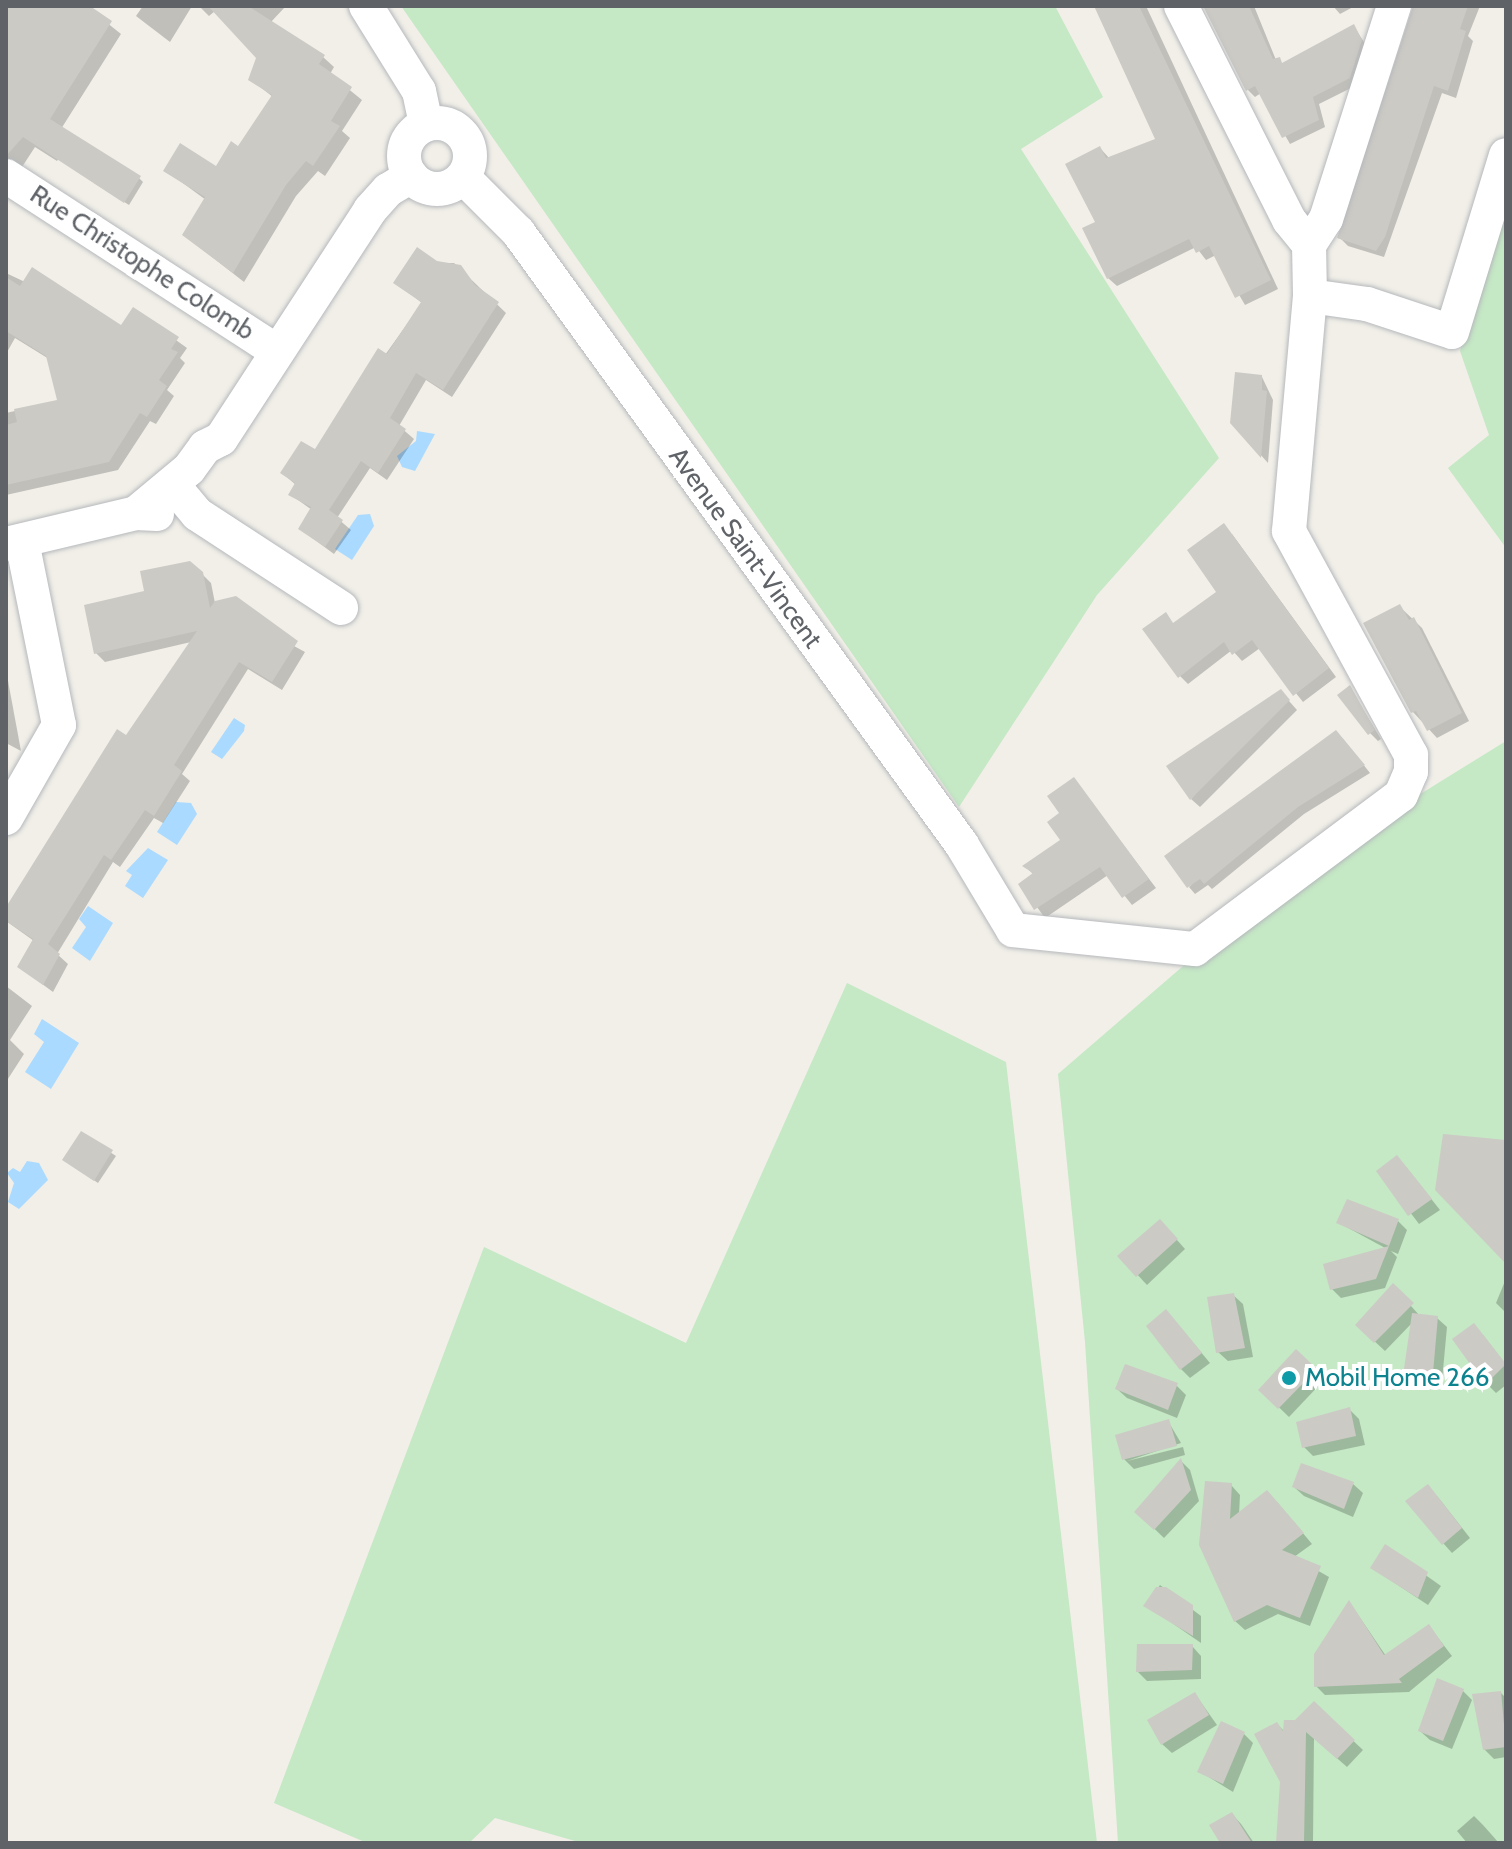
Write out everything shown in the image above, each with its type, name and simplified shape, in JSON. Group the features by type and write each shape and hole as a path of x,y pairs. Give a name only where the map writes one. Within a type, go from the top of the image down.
{"street":[{"path":"366,6 419,91 426,124"},
{"path":"1181,6 1289,220 1309,245"},
{"path":"1394,6 1326,219 1309,245 1310,296 1367,304 1452,332 1506,155"},
{"path":"426,124 448,124 465,137 471,157 463,177 437,189 411,176 405,146 426,124"},
{"name":"Rue Christophe Colomb","path":"6,176 277,351"},
{"path":"6,818 59,725 14,542 136,513 152,516 221,456 221,439 370,210 411,176"},
{"name":"Avenue Saint-Vincent","path":"463,177 518,232 962,845 1013,930 1195,949 1401,795 1411,755 1289,531 1310,296"},
{"path":"178,492 341,608"}],"green space":[{"path":"401,6 1055,6 1103,97 1021,149 1219,458 1097,595 959,807"},
{"path":"1506,162 1506,548 1448,468 1489,435 1460,351"},
{"path":"1506,741 1506,1843 1118,1843 1085,1342 1058,1074 1182,967 1401,806"},
{"path":"847,983 1006,1062 1097,1843 582,1843 495,1818 469,1843 367,1843 274,1803 484,1247 686,1343"}],"water":[{"path":"417,431 435,434 415,471 402,467 397,456 416,441"},
{"path":"370,514 374,526 352,560 335,549 358,515"},
{"path":"234,718 245,725 244,731 222,759 211,752"},
{"path":"176,802 191,803 197,814 177,845 157,832"},
{"path":"148,848 168,860 143,898 125,886 132,875 126,871"},
{"path":"88,906 113,923 90,961 72,948 86,927 79,919"},
{"path":"42,1019 79,1043 51,1089 25,1072 44,1042 34,1034"},
{"path":"27,1161 39,1163 48,1180 19,1209 8,1202 14,1183 7,1173 13,1168 20,1172"}],"building":[{"path":"6,6 90,6 112,21 50,119 141,176 124,203 23,137 6,156"},
{"path":"208,6 248,6 325,55 319,64 352,87 331,121 340,126 313,166 306,161 286,185 233,273 182,235 205,197 163,171 180,143 216,166 231,141 238,146 272,95 248,80 256,58"},
{"path":"1094,6 1139,6 1271,280 1235,298 1209,246 1196,253 1189,239 1107,279 1082,228 1095,222 1065,164 1100,146 1106,158 1155,139"},
{"path":"1203,6 1249,6 1273,59 1280,57 1282,63 1354,24 1362,40 1350,78 1313,97 1319,120 1282,138 1255,86 1246,91"},
{"path":"1413,6 1468,6 1460,29 1466,31 1448,91 1434,86 1385,237 1376,251 1337,238"},
{"path":"417,247 437,261 461,265 475,285 499,302 443,390 416,373 390,418 406,429 378,473 361,461 329,510 343,520 325,547 298,529 311,507 288,495 295,483 280,473 301,441 315,449 378,348 387,354 421,302 393,283"},
{"path":"32,267 121,325 133,307 179,337 171,349 178,352 159,380 167,386 147,417 140,413 109,462 6,485 6,425 17,422 14,409 57,400 46,356 6,331 6,277 20,286"},
{"path":"1235,372 1262,375 1262,390 1267,391 1261,458 1230,423"},
{"path":"1224,523 1329,668 1293,696 1252,640 1232,655 1224,642 1178,678 1142,629 1166,612 1173,623 1216,592 1187,550"},
{"path":"190,561 203,572 210,608 215,601 236,596 298,641 272,682 239,662 174,765 182,771 154,816 145,810 111,860 104,855 48,944 60,954 43,985 17,967 33,939 6,921 6,907 117,729 126,735 197,631 94,654 84,605 144,591 140,571"},
{"path":"1400,604 1409,620 1414,617 1462,713 1427,731 1416,711 1411,713 1363,623"},
{"path":"1350,685 1375,730 1368,735 1337,695"},
{"path":"1281,689 1290,700 1190,800 1166,766"},
{"path":"1336,730 1365,765 1298,807 1204,884 1200,879 1187,888 1164,856"},
{"path":"1074,777 1149,879 1122,898 1100,867 1034,910 1018,884 1033,873 1022,866 1060,840 1047,822 1059,813 1047,796"},
{"path":"81,1131 113,1150 94,1181 62,1160"},
{"path":"1443,1134 1506,1140 1506,1264 1435,1190"},
{"path":"1397,1155 1432,1199 1408,1216 1376,1171"},
{"path":"1347,1199 1399,1219 1389,1246 1336,1223"},
{"path":"1160,1219 1178,1239 1136,1277 1117,1256"},
{"path":"1389,1246 1376,1279 1330,1290 1323,1264"},
{"path":"1393,1283 1414,1303 1374,1343 1355,1325"},
{"path":"1234,1293 1245,1348 1216,1353 1207,1297"},
{"path":"1166,1309 1202,1353 1180,1370 1146,1326"},
{"path":"1412,1313 1438,1316 1433,1373 1404,1369"},
{"path":"1474,1323 1506,1364 1485,1385 1452,1339"},
{"name":"Mobil Home 266","path":"1296,1349 1317,1369 1278,1409 1258,1390"},
{"path":"1125,1364 1178,1383 1168,1410 1115,1389"},
{"path":"1350,1407 1356,1436 1302,1448 1296,1422"},
{"path":"1169,1419 1177,1446 1122,1460 1115,1435"},
{"path":"1181,1458 1191,1490 1154,1530 1134,1512"},
{"path":"1301,1463 1354,1482 1344,1509 1292,1487"},
{"path":"1205,1481 1232,1483 1230,1519 1267,1490 1304,1533 1282,1550 1321,1566 1300,1618 1267,1605 1234,1622 1199,1545"},
{"path":"1428,1484 1462,1528 1442,1545 1405,1501"},
{"path":"1385,1544 1428,1572 1418,1598 1370,1568"},
{"path":"1156,1587 1166,1587 1193,1605 1193,1636 1143,1606"},
{"path":"1349,1600 1384,1655 1429,1624 1444,1646 1399,1679 1402,1683 1314,1687 1314,1654"},
{"path":"1137,1644 1193,1644 1192,1670 1136,1672"},
{"path":"1437,1678 1464,1689 1443,1741 1418,1731"},
{"path":"1501,1691 1506,1747 1483,1750 1472,1694"},
{"path":"1195,1692 1209,1715 1161,1745 1147,1720"},
{"path":"1314,1701 1355,1740 1337,1759 1306,1732 1304,1843 1276,1843 1280,1782 1254,1734 1277,1722 1283,1731 1284,1720 1295,1720"},
{"path":"1221,1721 1245,1732 1223,1784 1197,1772"},
{"path":"1232,1812 1252,1843 1220,1843 1209,1825"}],"place":[{"name":"Mobil Home 266","path":"1289,1378"}]}
